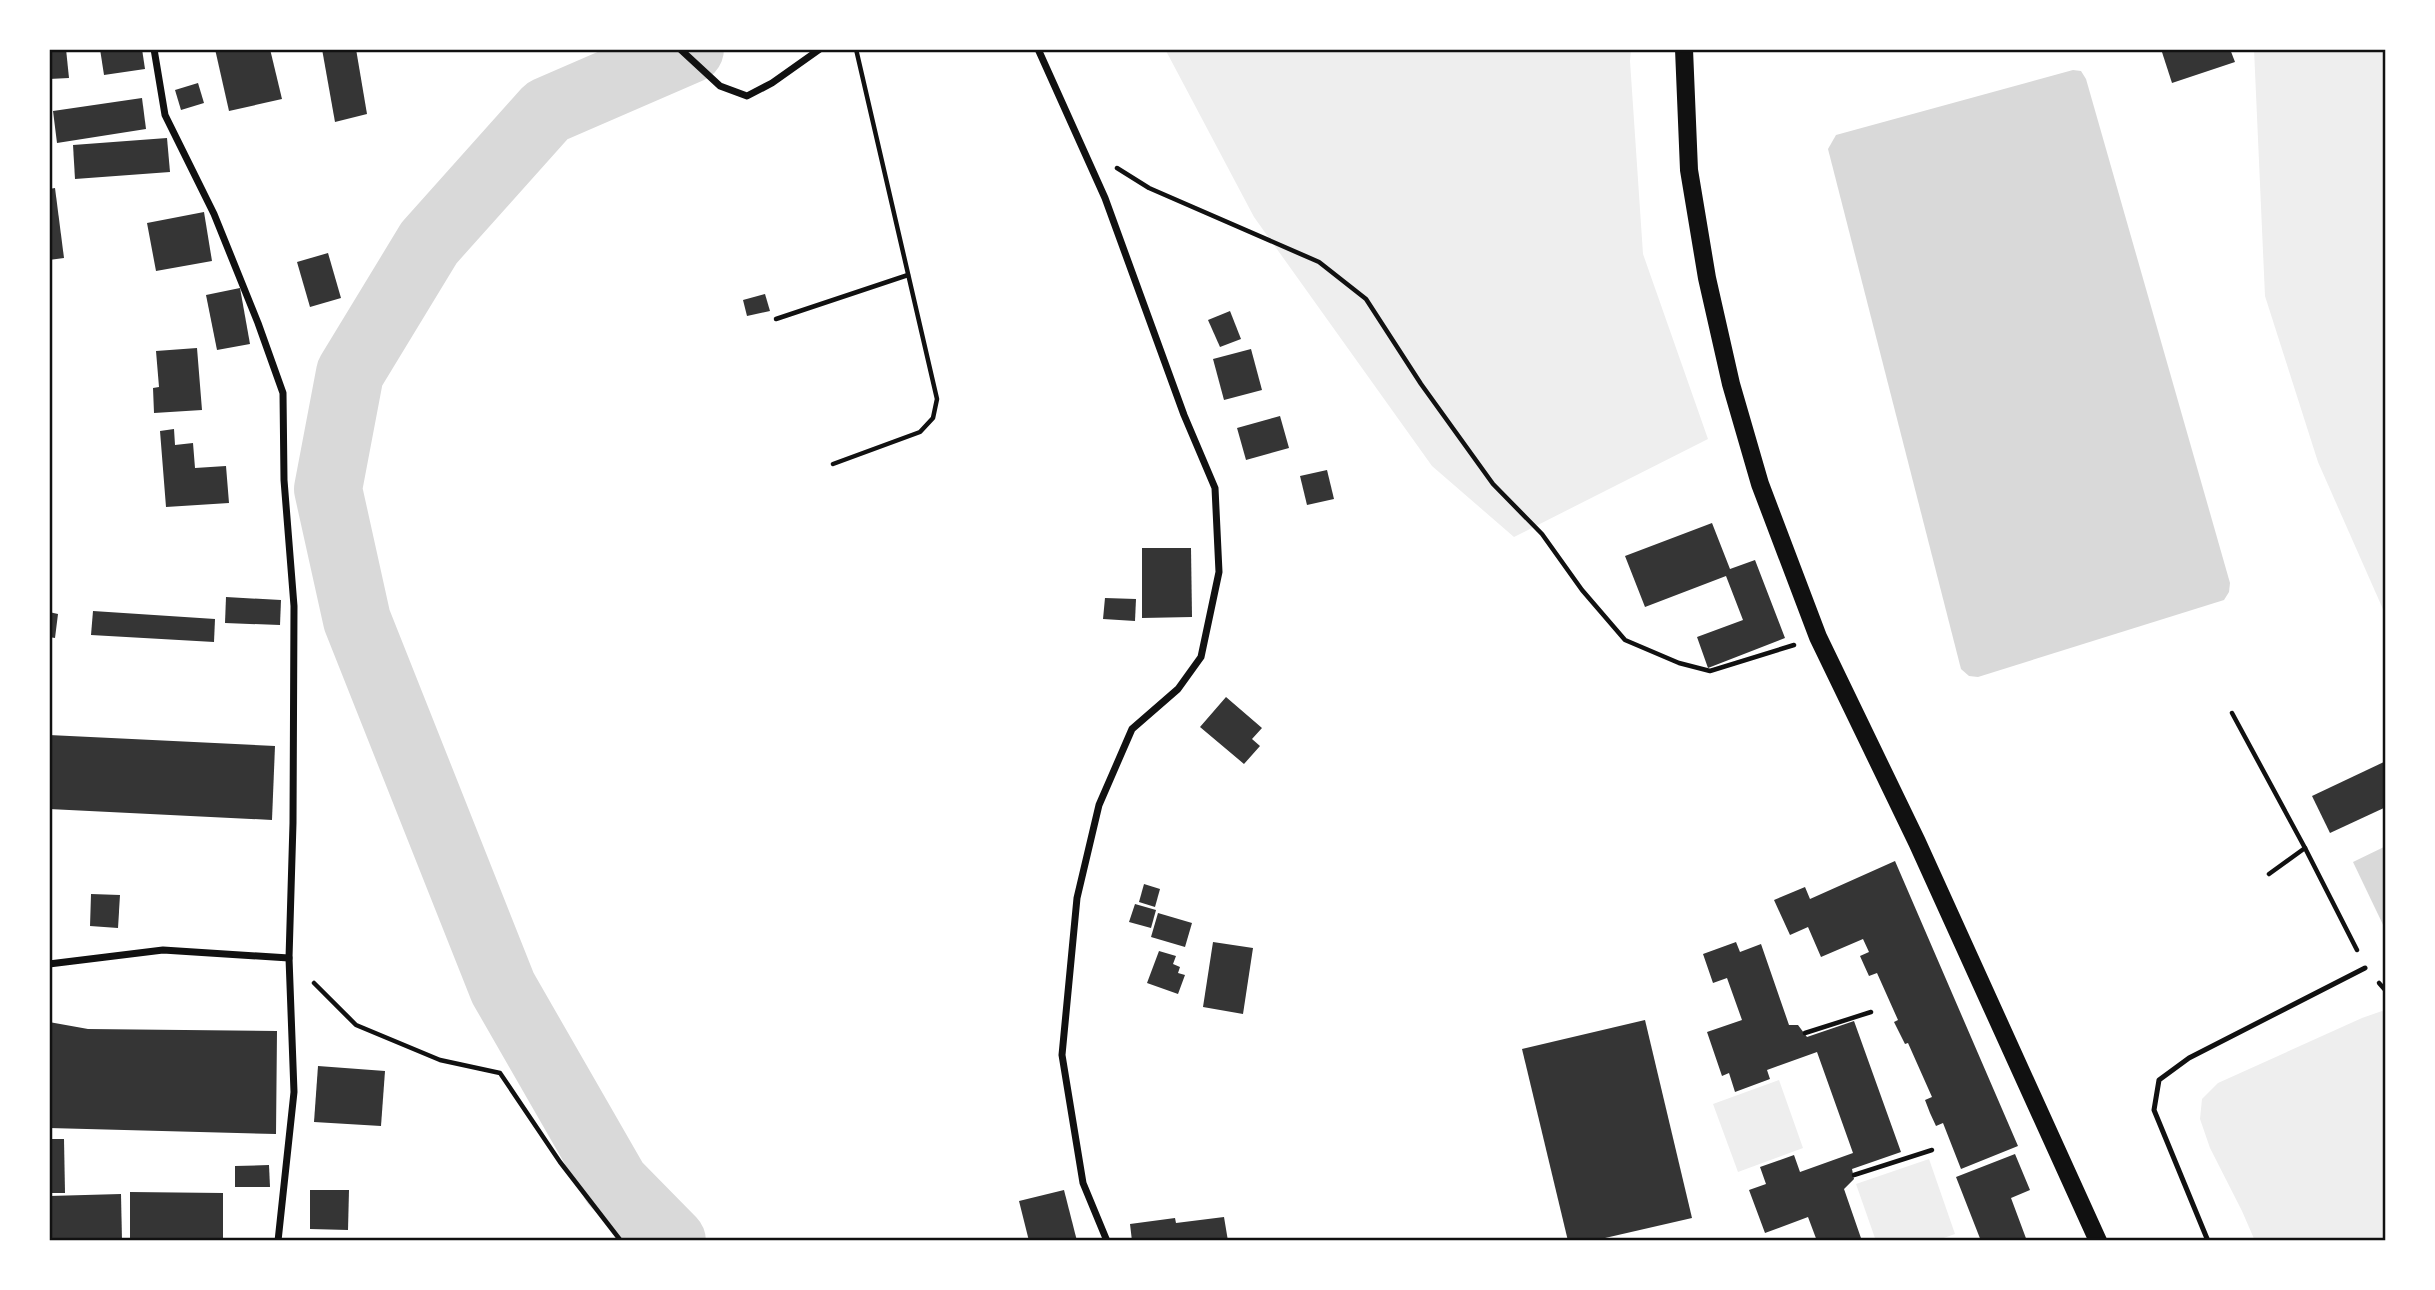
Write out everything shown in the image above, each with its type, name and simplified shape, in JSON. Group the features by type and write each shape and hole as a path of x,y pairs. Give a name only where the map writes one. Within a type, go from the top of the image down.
{"main road":[{"path":"1685,49 1689,170 1707,278 1731,384 1760,484 1818,638 1917,842 2098,1241"}],"street":[{"path":"153,49 164,115 214,214 283,393 284,481 294,606 289,958 294,1092 278,1241"},
{"path":"680,49 720,86 747,96 772,83 820,49"},
{"path":"1038,49 1105,198 1184,415 1215,488 1219,572 1201,657 1178,690 1132,729 1099,805 1077,898 1062,1055 1083,1183 1107,1241"},
{"path":"49,964 163,950 289,958"}],"lane":[{"path":"2208,1241 2154,1110 2159,1080 2189,1058 2365,968"}],"path":[{"path":"833,464 920,432 933,418 937,399 856,49"},
{"path":"1110,163 1149,188 1319,262 1366,299 1421,384 1493,484 1542,534 1582,590 1625,640 1679,663 1710,671 1818,638"},
{"path":"776,319 908,275"},
{"path":"2232,713 2305,848 2365,968 2386,992"},
{"path":"2269,874 2305,848"},
{"path":"289,958 356,1025 439,1060 500,1073 560,1162 621,1241"},
{"path":"1805,1033 1871,1012"},
{"path":"1854,1175 1932,1150"}],"shaded area":[{"path":"1165,49 1631,49 1643,254 1708,439 1514,537 1432,466 1254,217"},
{"path":"2254,49 2386,49 2386,616 2318,462 2265,296"},
{"path":"2073,70 2081,71 2086,79 2230,583 2229,592 2224,600 1978,677 1969,676 1961,669 1828,149 1836,135"},
{"path":"2386,846 2386,931 2353,862"},
{"path":"2382,1011 2386,1013 2386,1241 2255,1241 2210,1148 2200,1119 2202,1099 2218,1083"},
{"path":"1779,1080 1803,1148 1738,1172 1713,1104"},
{"path":"1929,1159 1955,1234 1935,1241 1876,1241 1856,1184"}],"building":[{"path":"49,49 66,49 69,78 49,79"},
{"path":"100,49 142,49 145,69 104,75"},
{"path":"215,49 270,49 282,99 229,111"},
{"path":"322,49 356,49 367,114 335,122"},
{"path":"2161,49 2230,49 2235,62 2172,83"},
{"path":"198,83 204,103 181,110 175,90"},
{"path":"142,98 146,129 57,143 53,111"},
{"path":"167,138 170,172 75,179 73,145"},
{"path":"55,188 64,258 49,260 49,189"},
{"path":"204,212 212,261 156,271 147,223"},
{"path":"328,253 341,298 310,307 297,262"},
{"path":"240,288 250,344 217,350 206,295"},
{"path":"765,294 770,311 747,316 743,300"},
{"path":"1230,311 1241,339 1220,347 1208,320"},
{"path":"197,348 202,410 154,413 153,388 159,387 156,351"},
{"path":"1251,349 1262,390 1224,400 1213,359"},
{"path":"1280,416 1289,448 1246,460 1237,428"},
{"path":"174,429 175,445 193,443 195,468 226,466 229,503 166,507 160,431"},
{"path":"1327,470 1334,499 1307,505 1300,476"},
{"path":"1712,523 1730,569 1755,560 1785,638 1708,668 1697,637 1743,620 1726,576 1645,607 1625,556"},
{"path":"1142,548 1191,548 1192,617 1142,618"},
{"path":"226,597 281,600 280,625 225,623"},
{"path":"1105,598 1136,599 1135,621 1103,619"},
{"path":"93,611 215,619 214,642 91,635"},
{"path":"49,612 58,614 55,638 49,637"},
{"path":"1226,697 1262,728 1252,739 1260,746 1244,764 1200,727"},
{"path":"49,735 275,746 272,820 49,809"},
{"path":"2386,761 2386,807 2330,833 2312,796"},
{"path":"1895,861 2018,1146 1961,1169 1943,1123 1936,1126 1930,1113 1925,1100 1932,1097 1908,1043 1905,1044 1894,1022 1898,1020 1877,973 1869,976 1860,956 1869,952 1863,939 1821,957 1808,927 1790,935 1774,900 1805,887 1810,899"},
{"path":"1144,884 1160,889 1155,907 1139,902"},
{"path":"91,894 120,895 118,928 90,926"},
{"path":"1135,904 1156,910 1151,928 1129,922"},
{"path":"1158,913 1192,923 1185,947 1151,937"},
{"path":"1213,942 1253,948 1243,1014 1203,1007"},
{"path":"1736,942 1740,952 1761,944 1789,1025 1798,1025 1807,1037 1854,1021 1901,1152 1852,1169 1854,1179 1844,1189 1862,1241 1817,1241 1808,1217 1765,1233 1749,1190 1766,1184 1760,1167 1794,1155 1800,1172 1853,1153 1817,1052 1767,1070 1770,1079 1735,1092 1729,1073 1722,1076 1707,1032 1742,1020 1727,978 1713,983 1703,954"},
{"path":"1159,951 1176,956 1173,964 1180,967 1178,973 1185,975 1178,994 1147,983"},
{"path":"1645,1020 1692,1218 1592,1241 1568,1241 1522,1049"},
{"path":"49,1022 88,1029 277,1031 276,1134 49,1128"},
{"path":"318,1066 385,1071 381,1126 314,1122"},
{"path":"49,1139 64,1139 65,1193 49,1193"},
{"path":"2015,1154 2030,1190 2011,1198 2027,1241 1981,1241 1956,1177"},
{"path":"269,1165 270,1187 235,1187 235,1166"},
{"path":"310,1190 349,1190 348,1230 310,1229"},
{"path":"1064,1190 1077,1241 1029,1241 1019,1201"},
{"path":"130,1192 223,1193 223,1241 130,1241"},
{"path":"121,1194 122,1241 49,1241 49,1196"},
{"path":"1224,1217 1228,1241 1132,1241 1130,1224 1175,1218 1176,1223"}],"waterway":[{"path":"672,1241 615,1183 503,988 357,620 328,489 350,373 429,243 547,111 690,49"}]}
